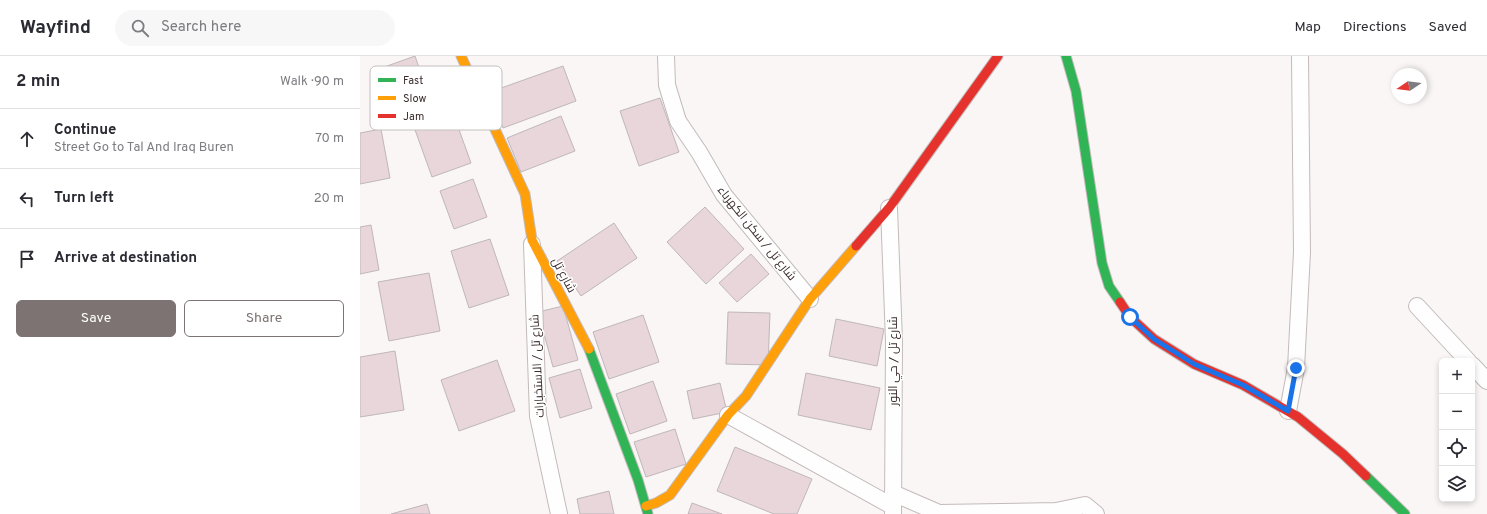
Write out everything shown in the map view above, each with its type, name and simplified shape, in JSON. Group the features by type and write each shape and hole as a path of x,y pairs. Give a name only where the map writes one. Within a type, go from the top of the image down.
{"street":[{"name":"شارع تل","path":"461,56 466,66"},
{"name":"شارع تل / سكن الكهرباء","path":"666,56 668,85 678,121 700,152 724,195 810,299"},
{"path":"647,510 670,495 728,415 746,396 810,299 889,208 998,56"},
{"path":"1066,56 1076,91 1102,263 1109,286 1130,317 1154,339 1194,364 1243,385 1298,417 1343,454 1405,514"},
{"path":"1288,411 1296,368 1302,252 1300,56"},
{"name":"شارع تل","path":"495,130 525,194 532,240 588,347 638,480 647,510"},
{"name":"شارع تل / حي النور","path":"889,208 894,341 893,504"},
{"name":"شارع تل / الاستخبارات","path":"532,240 538,416 560,514"},
{"path":"1417,306 1465,358"},
{"path":"1475,368 1487,381"},
{"path":"728,415 893,504 939,513 1056,511 1085,505 1096,514"}],"building":[{"path":"415,56 418,66 387,66"},
{"path":"563,66 576,101 503,128 502,88"},
{"path":"660,98 679,152 639,166 620,111"},
{"path":"561,116 575,151 521,172 507,138"},
{"path":"381,130 390,178 360,184 360,133"},
{"path":"415,130 459,130 471,163 432,177"},
{"path":"473,179 487,217 454,229 440,191"},
{"path":"705,207 744,249 706,284 667,242"},
{"path":"614,223 637,258 581,296 557,261"},
{"path":"371,225 379,270 360,274 360,227"},
{"path":"490,239 509,295 469,308 451,251"},
{"path":"751,254 769,274 737,302 719,283"},
{"path":"429,273 440,331 389,341 378,282"},
{"path":"563,306 578,360 553,367 538,312"},
{"path":"728,312 770,313 768,365 726,364"},
{"path":"643,315 659,362 609,379 593,332"},
{"path":"836,319 884,329 877,366 829,356"},
{"path":"395,351 404,410 360,417 360,357"},
{"path":"497,360 515,411 459,431 441,380"},
{"path":"580,369 592,408 560,418 549,378"},
{"path":"806,373 880,388 871,430 798,415"},
{"path":"653,381 667,421 630,434 616,394"},
{"path":"720,383 727,412 693,419 687,391"},
{"path":"675,429 686,464 646,477 634,442"},
{"path":"735,447 812,479 797,514 774,514 717,491"},
{"path":"609,491 614,514 580,514 577,499"},
{"path":"692,503 722,514 688,514"},
{"path":"427,504 430,514 391,514"}],"traffic: fast":[{"path":"1066,56 1076,91 1102,263 1109,286 1120,302"},
{"path":"589,349 638,480 648,514"},
{"path":"1366,476 1405,514"}],"traffic: slow":[{"path":"461,56 466,66"},
{"path":"495,130 525,194 532,240 589,349"},
{"path":"646,506 656,503 670,495 728,415 746,396 810,299 856,246"}],"traffic: jam":[{"path":"856,246 889,208 998,56"},
{"path":"1120,302 1130,317 1154,339 1194,364 1243,385 1298,417 1343,454 1366,476"}],"route":[{"path":"1130,317 1154,339 1194,364 1243,385 1288,411 1296,368"}]}
